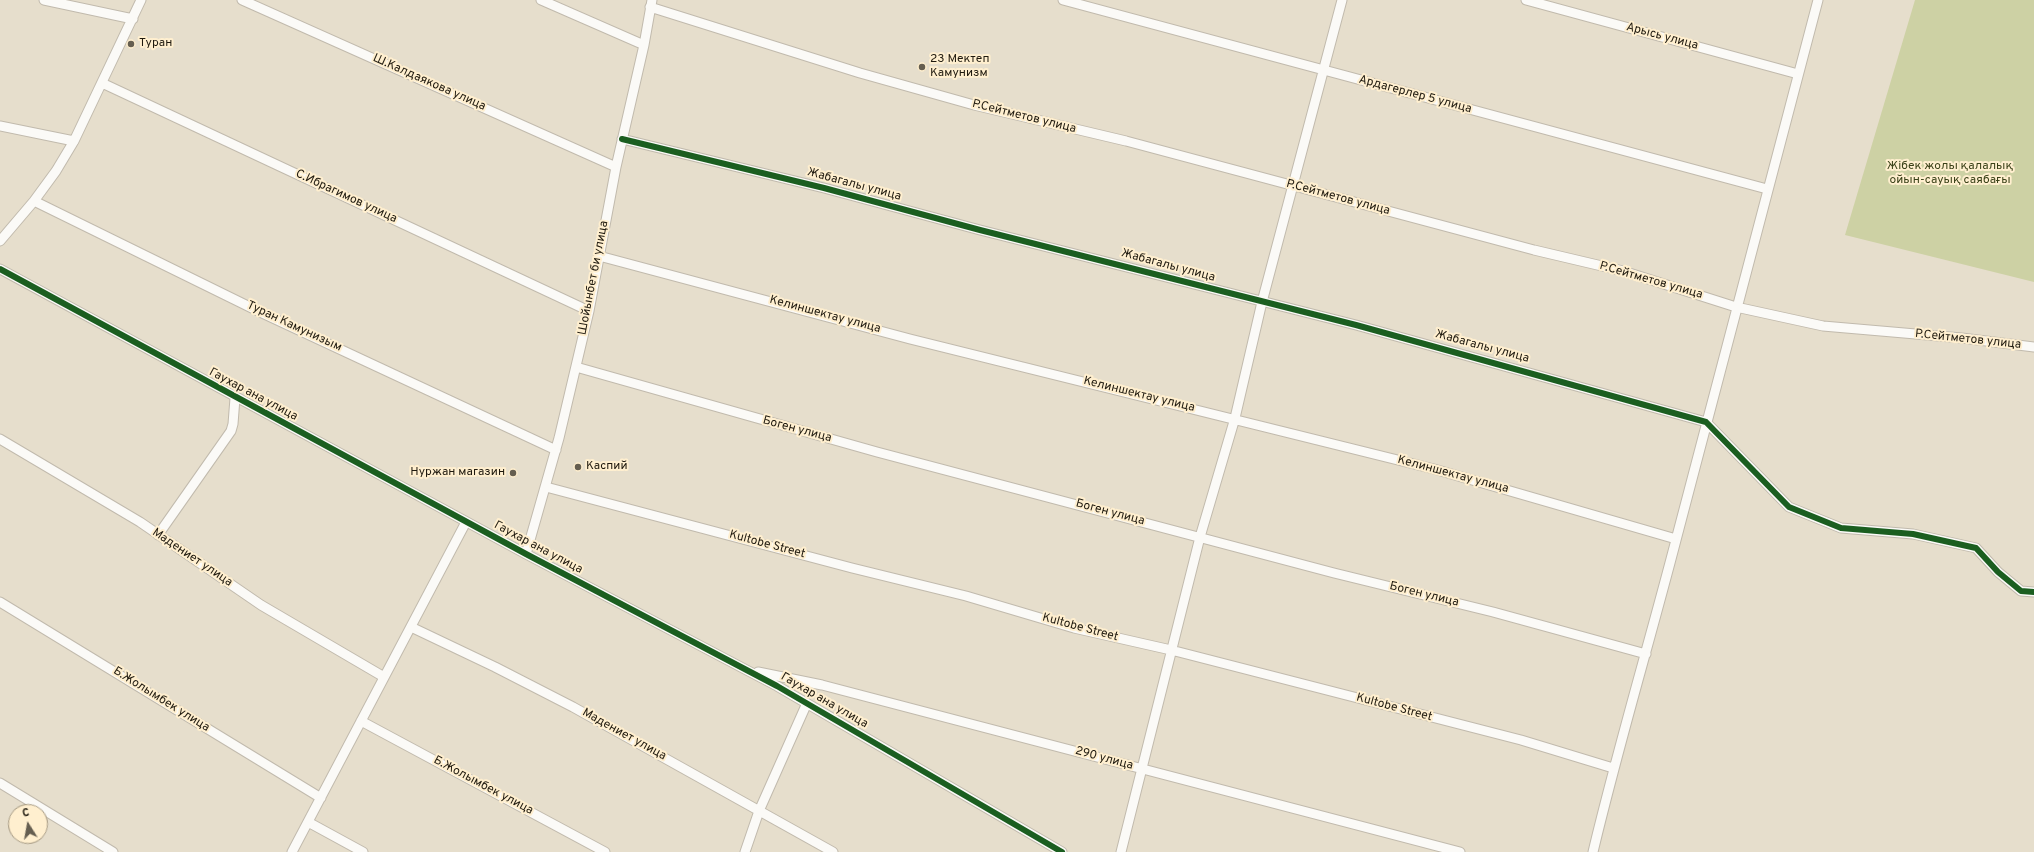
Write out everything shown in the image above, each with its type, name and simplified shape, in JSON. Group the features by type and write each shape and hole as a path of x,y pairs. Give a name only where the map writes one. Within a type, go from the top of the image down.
{"street":[{"path":"44,0 134,19"},
{"path":"0,241 34,201 56,171 74,141 134,19 141,0"},
{"name":"Ш.Калдаякова улица","path":"242,0 616,167"},
{"path":"541,0 644,45"},
{"name":"Ардагерлер 5 улица","path":"1063,0 1767,189"},
{"path":"1121,852 1200,537 1235,418 1262,302 1325,71 1342,0"},
{"name":"Арысь улица","path":"1526,0 1798,74"},
{"path":"1593,852 1613,768 1646,654 1767,189 1818,0"},
{"name":"Шойынбет би улица","path":"526,554 556,450 590,311 616,167 644,45 651,4"},
{"name":"Р.Сейтметов улица","path":"651,4 860,74 966,103 1126,141 1534,250 1623,271 1736,307 1823,326 1962,338 2034,347"},
{"name":"С.Ибрагимов улица","path":"102,83 590,311"},
{"path":"0,126 74,141"},
{"name":"Жабагалы улица","path":"622,139 824,188 980,230 1356,325 1706,422"},
{"name":"Туран Камунизым","path":"34,201 260,312 556,450"},
{"name":"Келиншектау улица","path":"600,256 910,339 1235,418 1434,469 1676,539"},
{"name":"Гаухар ана улица","path":"0,269 235,398 526,554 747,670 807,703 1062,852"},
{"name":"Боген улица","path":"576,367 877,452 1334,573 1493,612 1646,654"},
{"path":"158,535 230,431 233,424 235,398"},
{"path":"1706,422 1790,507 1841,528 1913,534 1976,548 1998,572 2021,591 2034,592"},
{"name":"Мадениет улица","path":"0,439 158,535 261,605 384,677"},
{"name":"Kultobe Street","path":"546,487 852,568 966,596 1074,628 1171,650 1521,740 1613,768"},
{"path":"292,852 466,522"},
{"name":"Б.Жолымбек улица","path":"0,602 321,798"},
{"name":"Мадениет улица","path":"411,627 494,666 573,707 833,852"},
{"name":"290 улица","path":"747,670 822,685 1460,852"},
{"path":"744,852 759,811 807,703"},
{"name":"Б.Жолымбек улица","path":"361,721 605,852"},
{"path":"0,783 113,852"},
{"path":"308,822 363,852"}],"green space":[{"name":"Жібек жолы қалалық ойын-сауық саябағы","path":"1915,0 2034,0 2034,282 1845,235"}],"cycle path":[{"path":"622,139 824,188 980,230 1356,325 1706,422 1789,507 1841,528 1913,534 1976,548 1998,572 2021,591 2034,592"},
{"path":"0,269 526,554 777,686 1062,852"}],"place":[{"name":"Туран","path":"131,44"},
{"name":"23 Мектеп Камунизм","path":"922,67"},
{"name":"Каспий","path":"578,467"},
{"name":"Нуржан магазин","path":"513,473"}]}
